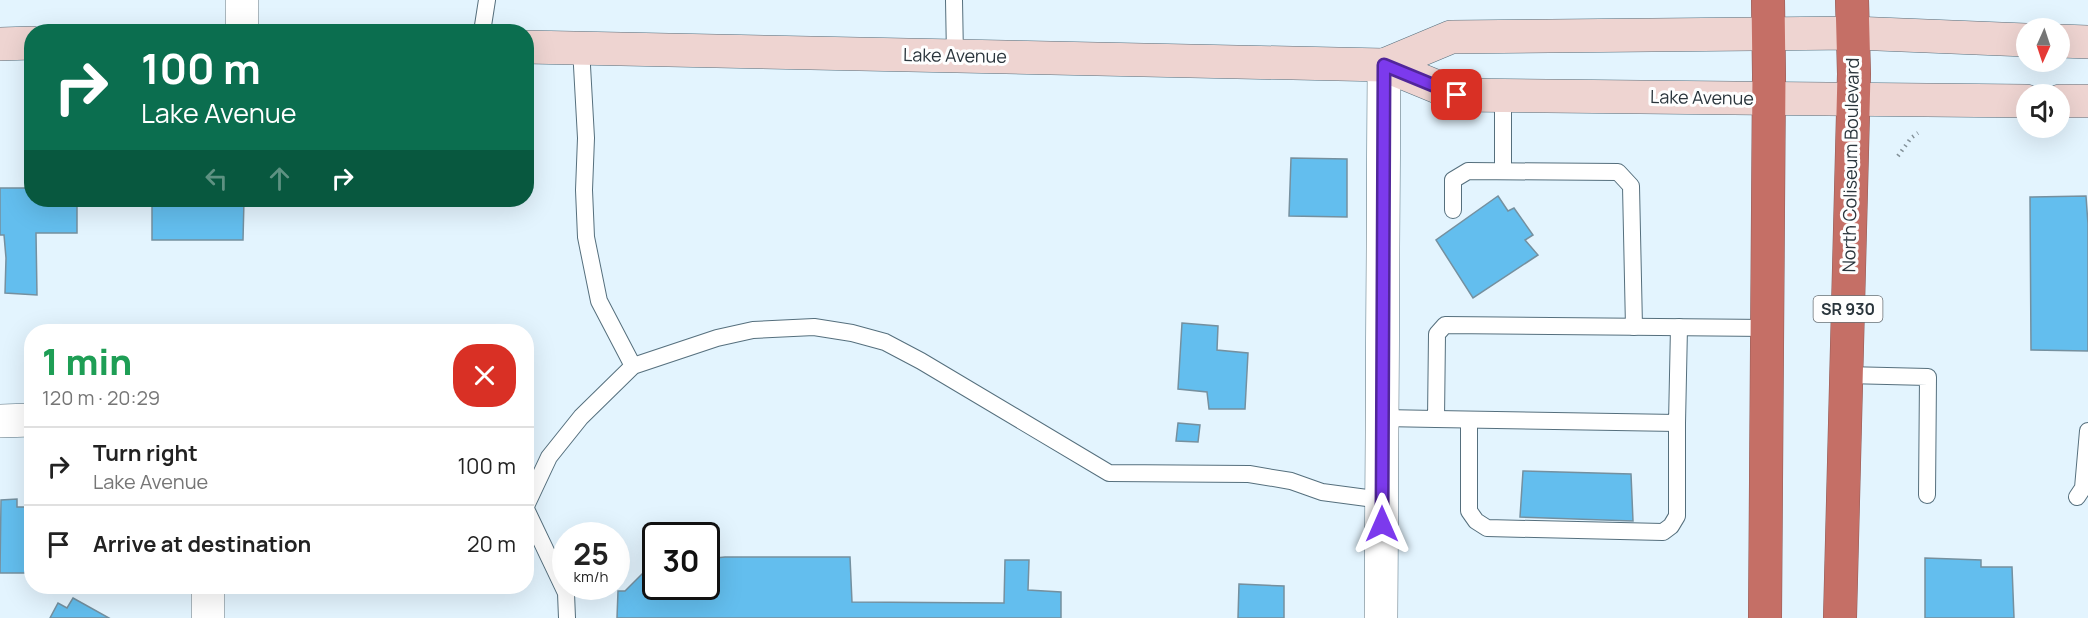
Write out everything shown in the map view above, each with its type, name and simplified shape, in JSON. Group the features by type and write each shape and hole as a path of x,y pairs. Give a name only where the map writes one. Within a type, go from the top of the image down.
{"highway":[{"path":"1764,618 1768,0"},
{"name":"North Coliseum Boulevard","path":"1839,618 1853,100 1852,0"}],"main road":[{"name":"Lake Avenue","path":"1384,65 1451,37 1853,33 2016,40"},
{"path":"2070,41 2088,42"},
{"path":"0,44 24,43"},
{"name":"Lake Avenue","path":"534,47 1384,65 1457,95 2016,101"},
{"path":"2070,101 2088,101"}],"street":[{"path":"242,0 242,24"},
{"path":"1382,618 1384,65"},
{"path":"0,421 24,420"},
{"path":"208,594 208,618"}],"lane":[{"path":"483,24 487,0"},
{"path":"954,0 955,56"},
{"path":"581,48 586,138 584,190 586,237 599,301 633,366"},
{"path":"1503,96 1503,171"},
{"path":"1453,210 1453,180 1468,171 1618,172 1631,186 1634,327"},
{"path":"1436,418 1437,334 1445,325 1767,328"},
{"path":"534,490 549,457 581,417 633,366 717,338 753,330 814,327 852,333 885,342 1109,473 1249,474 1291,481 1322,492 1382,500"},
{"path":"1469,420 1469,511 1476,521 1488,528 1663,532 1671,526 1677,516 1679,327"},
{"path":"1846,375 1928,377 1927,495"},
{"path":"1383,418 1677,423"},
{"path":"2077,497 2083,488 2088,431"},
{"path":"534,524 566,593 567,618"}],"building":[{"path":"1291,158 1347,159 1347,217 1289,216"},
{"path":"0,188 24,188 24,207 77,207 77,233 36,233 37,295 5,293 6,258 4,235 0,235"},
{"path":"1498,196 1508,211 1514,208 1533,235 1525,240 1538,255 1473,298 1436,240"},
{"path":"2086,196 2088,351 2031,350 2030,197"},
{"path":"152,207 244,207 243,240 152,240"},
{"path":"1182,323 1218,326 1217,350 1248,353 1245,409 1209,409 1207,392 1178,389"},
{"path":"1178,423 1200,425 1198,442 1176,441"},
{"path":"1523,471 1631,474 1633,521 1520,517"},
{"path":"17,499 17,507 24,507 24,573 0,573 1,500"},
{"path":"850,557 852,602 1004,603 1005,560 1029,560 1028,590 1061,592 1061,618 617,618 618,600 630,600 630,586 642,574 642,600 720,600 720,558"},
{"path":"1925,558 1981,560 1981,567 2012,567 2014,618 1925,618"},
{"path":"1239,584 1284,586 1284,618 1238,618"},
{"path":"73,598 109,618 50,618 58,603 67,608"}],"route":[{"path":"1382,524 1384,65 1457,95"}]}
